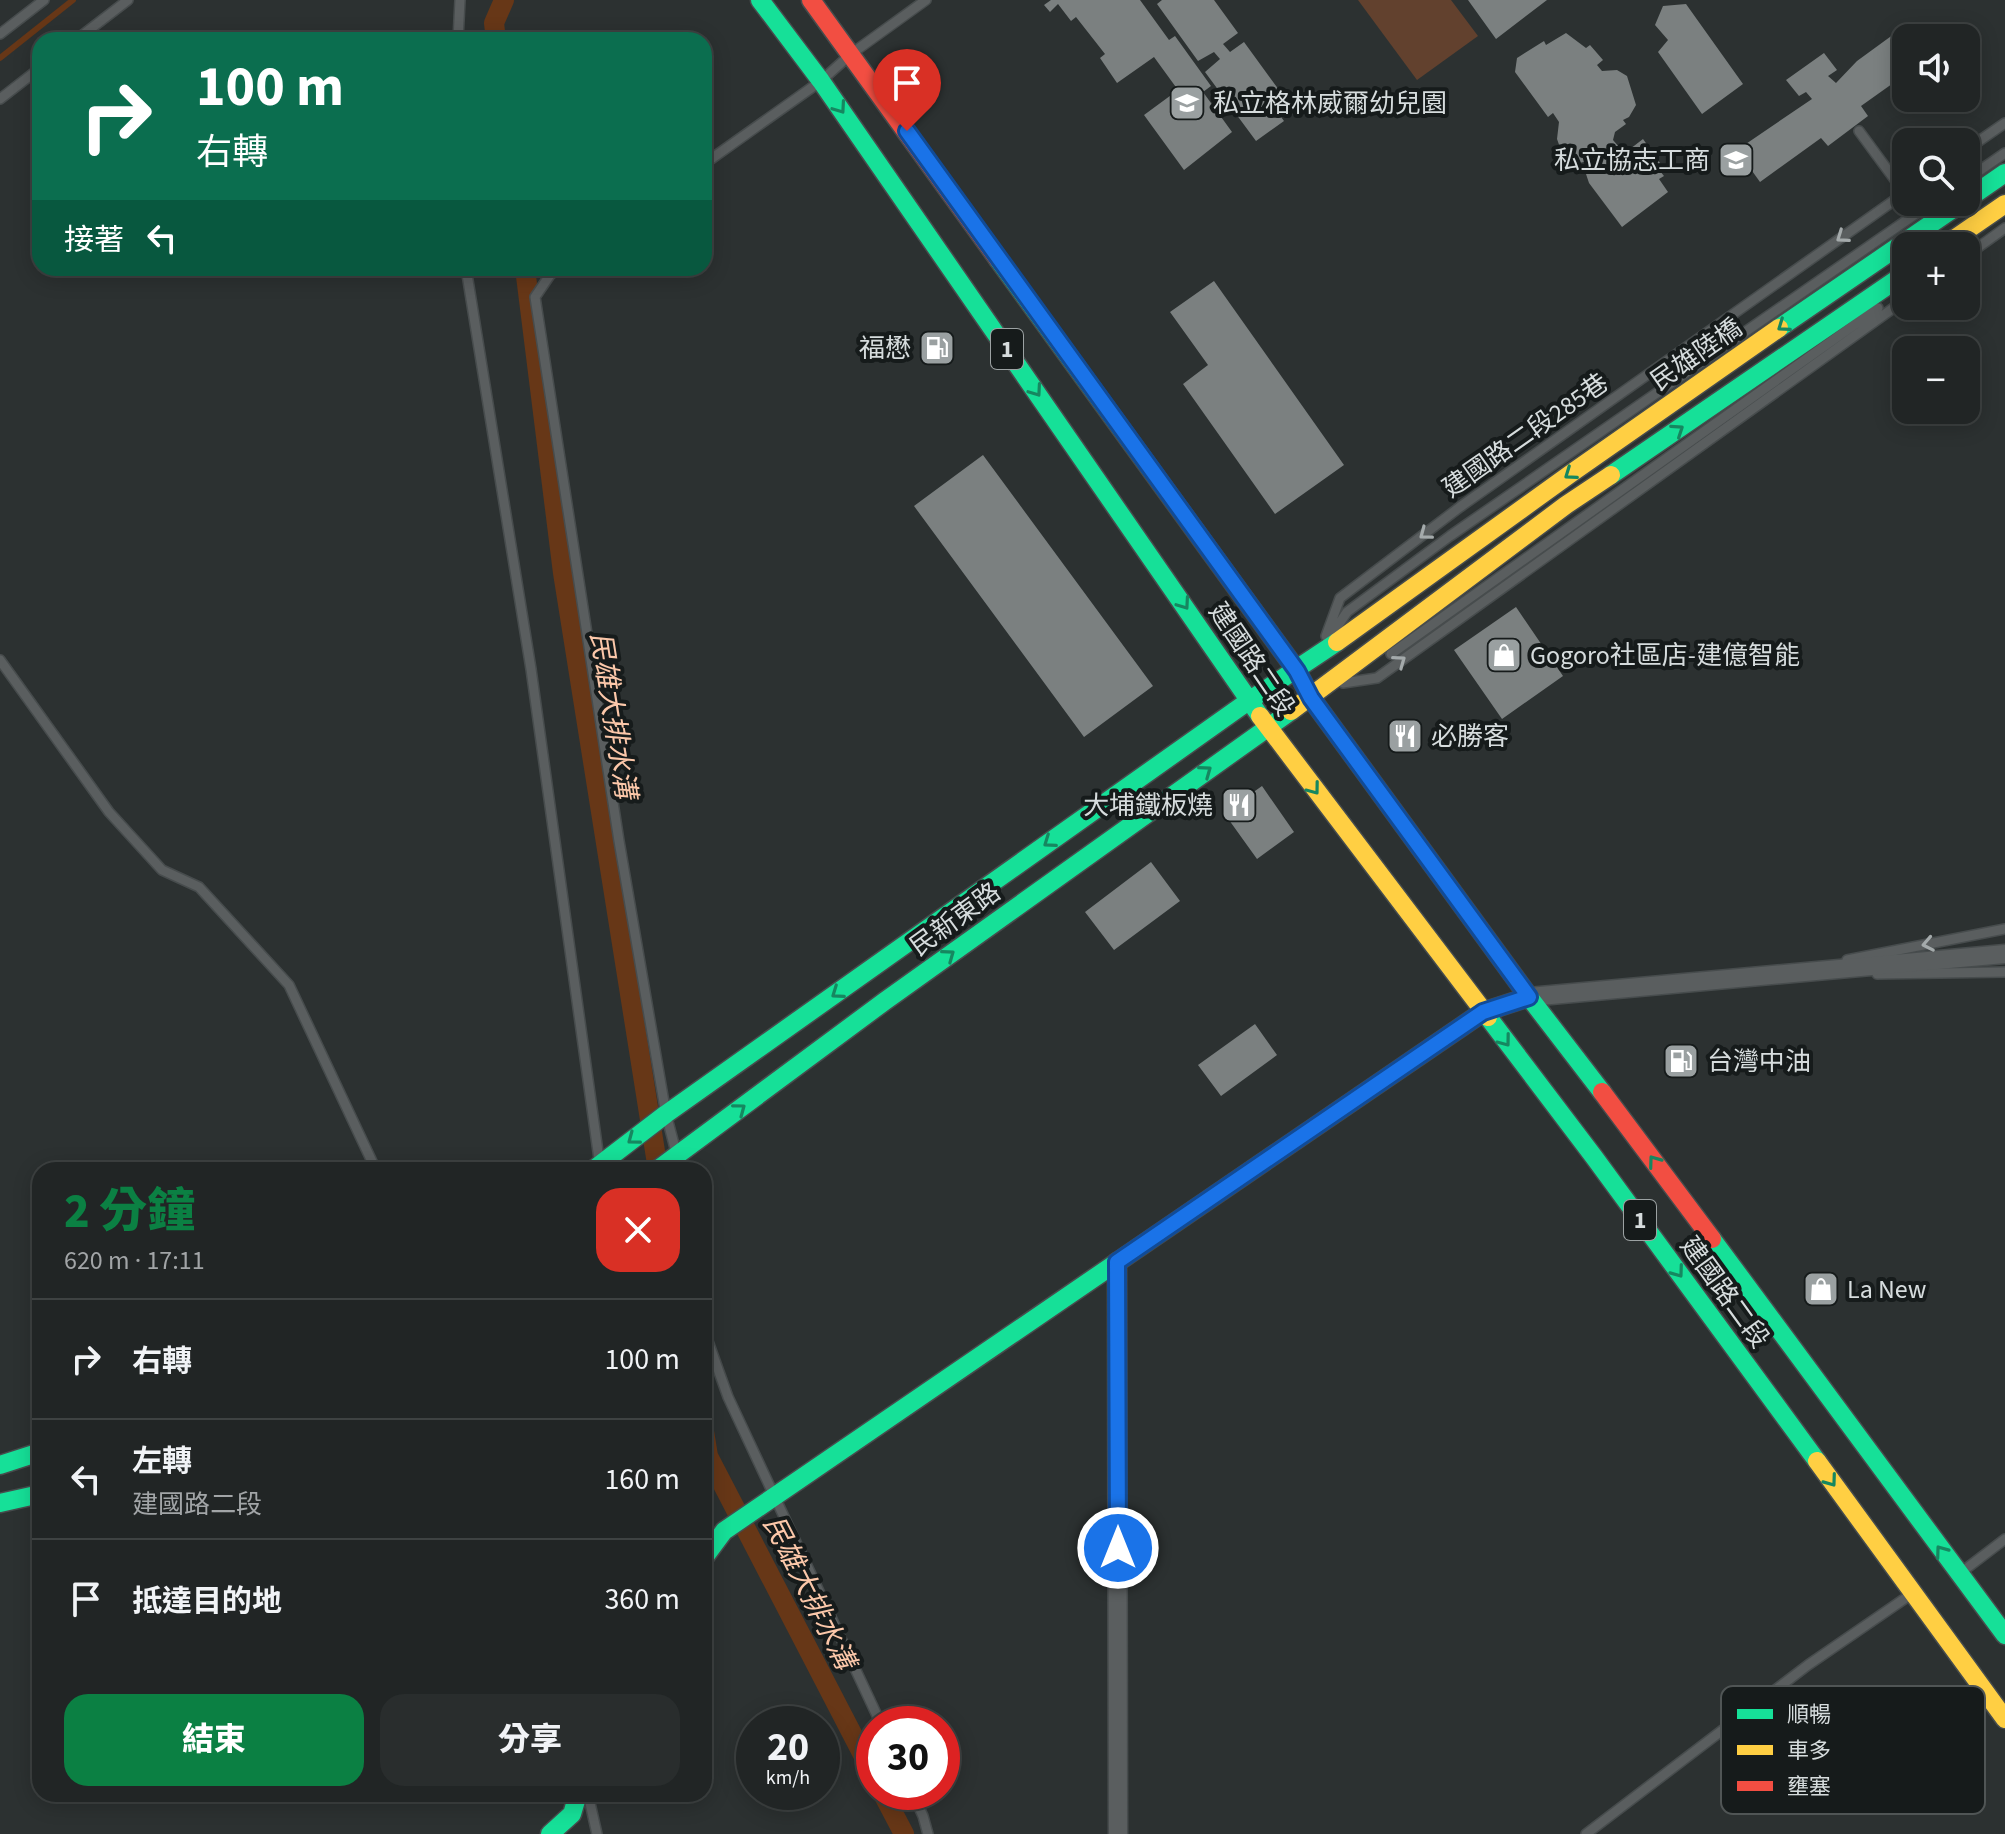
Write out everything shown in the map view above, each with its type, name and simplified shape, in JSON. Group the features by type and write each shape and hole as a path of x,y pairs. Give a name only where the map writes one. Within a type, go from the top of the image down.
{"main road":[{"name":"建國路二段","path":"760,0 821,81 1267,727 1594,1157 1981,1686"},
{"name":"建國路二段","path":"811,0 1529,997 1629,1127 2005,1635"},
{"name":"民雄陸橋","path":"1980,190 2005,173"},
{"path":"1964,232 2005,204"},
{"name":"民雄陸橋","path":"1455,544 1942,216"},
{"name":"民雄陸橋","path":"1327,685 1481,579 1566,505 1892,283"},
{"name":"民新東路","path":"606,1162 666,1114 1250,700 1319,657 1455,544"},
{"name":"民新東路","path":"679,1162 885,1001 1327,685"},
{"path":"712,1547 724,1531 1483,1012"},
{"path":"0,1465 32,1455"},
{"path":"0,1503 32,1496"},
{"name":"建國路二段","path":"1985,1692 2005,1719"},
{"path":"550,1834 572,1814 576,1802"}],"street":[{"path":"1483,1012 1529,997 2005,954"},
{"path":"1117,1262 1118,1834"}],"lane":[{"path":"0,34 44,0"},
{"path":"86,32 128,0"},
{"path":"458,32 460,0"},
{"path":"712,158 821,81 851,54 926,0"},
{"path":"0,99 32,74"},
{"path":"1980,140 2005,123"},
{"path":"1859,131 1892,176"},
{"path":"1980,170 2005,153"},
{"name":"建國路二段285巷","path":"1319,657 1340,598 1460,507 1892,201"},
{"name":"民雄陸橋","path":"1455,544 1913,216"},
{"path":"1980,234 2005,216"},
{"path":"1980,246 2005,228"},
{"path":"467,276 531,669 597,1162"},
{"path":"549,276 535,297 619,841 666,1114 678,1162"},
{"path":"1378,663 1481,579 1892,297"},
{"path":"1327,685 1377,678 1892,309"},
{"path":"0,660 109,812 162,870 199,887 289,985 372,1162"},
{"path":"1327,685 1365,668"},
{"path":"1769,975 2005,929"},
{"path":"1769,975 2005,972"},
{"path":"712,1352 728,1397 873,1706"},
{"path":"1958,1574 2005,1539"},
{"path":"1780,1686 1913,1594"},
{"path":"1586,1834 1721,1731"},
{"path":"590,1802 597,1834"},
{"path":"920,1810 928,1834"}],"shaded area":[{"path":"1358,0 1451,0 1478,36 1417,80"}],"building":[{"path":"1051,0 1140,0 1169,40 1175,36 1211,86 1203,92 1232,132 1184,170 1144,115 1178,90 1154,57 1117,83 1100,58 1105,54 1076,17 1071,21 1058,4 1050,12 1044,5"},
{"path":"1162,0 1214,0 1238,33 1223,44 1230,52 1244,42 1279,90 1268,99 1284,121 1256,141 1205,72 1220,59 1214,52 1198,61 1157,4"},
{"path":"1468,0 1547,0 1496,39"},
{"path":"1686,4 1743,84 1702,114 1658,52 1668,40 1655,25 1663,6"},
{"path":"1566,33 1586,48 1590,45 1603,60 1597,65 1602,71 1617,70 1627,76 1636,105 1629,117 1623,120 1626,124 1615,132 1613,140 1619,147 1630,149 1643,139 1660,163 1656,166 1664,176 1659,179 1668,192 1622,227 1589,183 1586,174 1594,167 1589,161 1574,164 1563,156 1557,139 1559,122 1553,113 1548,117 1515,72 1517,58 1544,41 1546,45"},
{"path":"1892,35 1892,84 1861,106 1868,116 1828,146 1821,138 1760,182 1737,150 1812,99 1806,92 1799,96 1786,80 1824,53 1837,70 1828,76 1836,83 1857,61"},
{"path":"1214,281 1344,465 1275,514 1183,384 1208,365 1170,312"},
{"path":"983,455 1153,686 1084,737 914,506"},
{"path":"1516,607 1563,676 1502,719 1454,650"},
{"path":"1262,786 1294,832 1257,859 1224,813"},
{"path":"1151,862 1180,901 1114,950 1085,912"},
{"path":"1255,1024 1277,1055 1221,1096 1198,1065"}],"waterway":[{"path":"33,32 73,0"},
{"name":"民雄大排水溝","path":"495,32 494,23 504,0"},
{"path":"0,58 32,33"},
{"name":"民雄大排水溝","path":"526,276 563,573 657,1162"},
{"name":"民雄大排水溝","path":"712,1464 856,1741"},
{"name":"民雄大排水溝","path":"891,1810 904,1834"}],"traffic: fast":[{"path":"760,0 821,81 1260,716"},
{"path":"1980,190 2005,173"},
{"path":"1779,328 1943,216"},
{"path":"998,259 1297,671 1311,698 1602,1092"},
{"path":"1611,475 1892,283"},
{"path":"603,1162 666,1114 1250,700 1337,642"},
{"path":"668,1162 885,1001 1291,711"},
{"path":"712,1547 724,1531 1483,1012"},
{"path":"1488,1017 1817,1461"},
{"path":"1712,1239 2005,1635"},
{"path":"0,1465 32,1455"},
{"path":"0,1503 32,1496"},
{"path":"550,1834 572,1814 576,1802"}],"traffic: slow":[{"path":"1964,232 2005,204"},
{"path":"1337,642 1779,328"},
{"path":"1291,711 1566,505 1611,475"},
{"path":"1260,716 1488,1017"},
{"path":"1817,1461 1981,1686"},
{"path":"1985,1692 2005,1719"}],"traffic: jam":[{"path":"811,0 998,259"},
{"path":"1602,1092 1712,1239"}],"place":[{"name":"私立格林威爾幼兒園","path":"1187,103"},
{"name":"私立協志工商","path":"1736,160"},
{"name":"福懋","path":"937,348"},
{"name":"Gogoro社區店-建億智能","path":"1504,655"},
{"name":"必勝客","path":"1405,736"},
{"name":"大埔鐵板燒","path":"1239,805"},
{"name":"台灣中油","path":"1681,1061"},
{"name":"La New","path":"1821,1289"}],"route":[{"path":"907,131 1297,671 1311,698 1529,997 1483,1012 1117,1262 1118,1548"}]}
